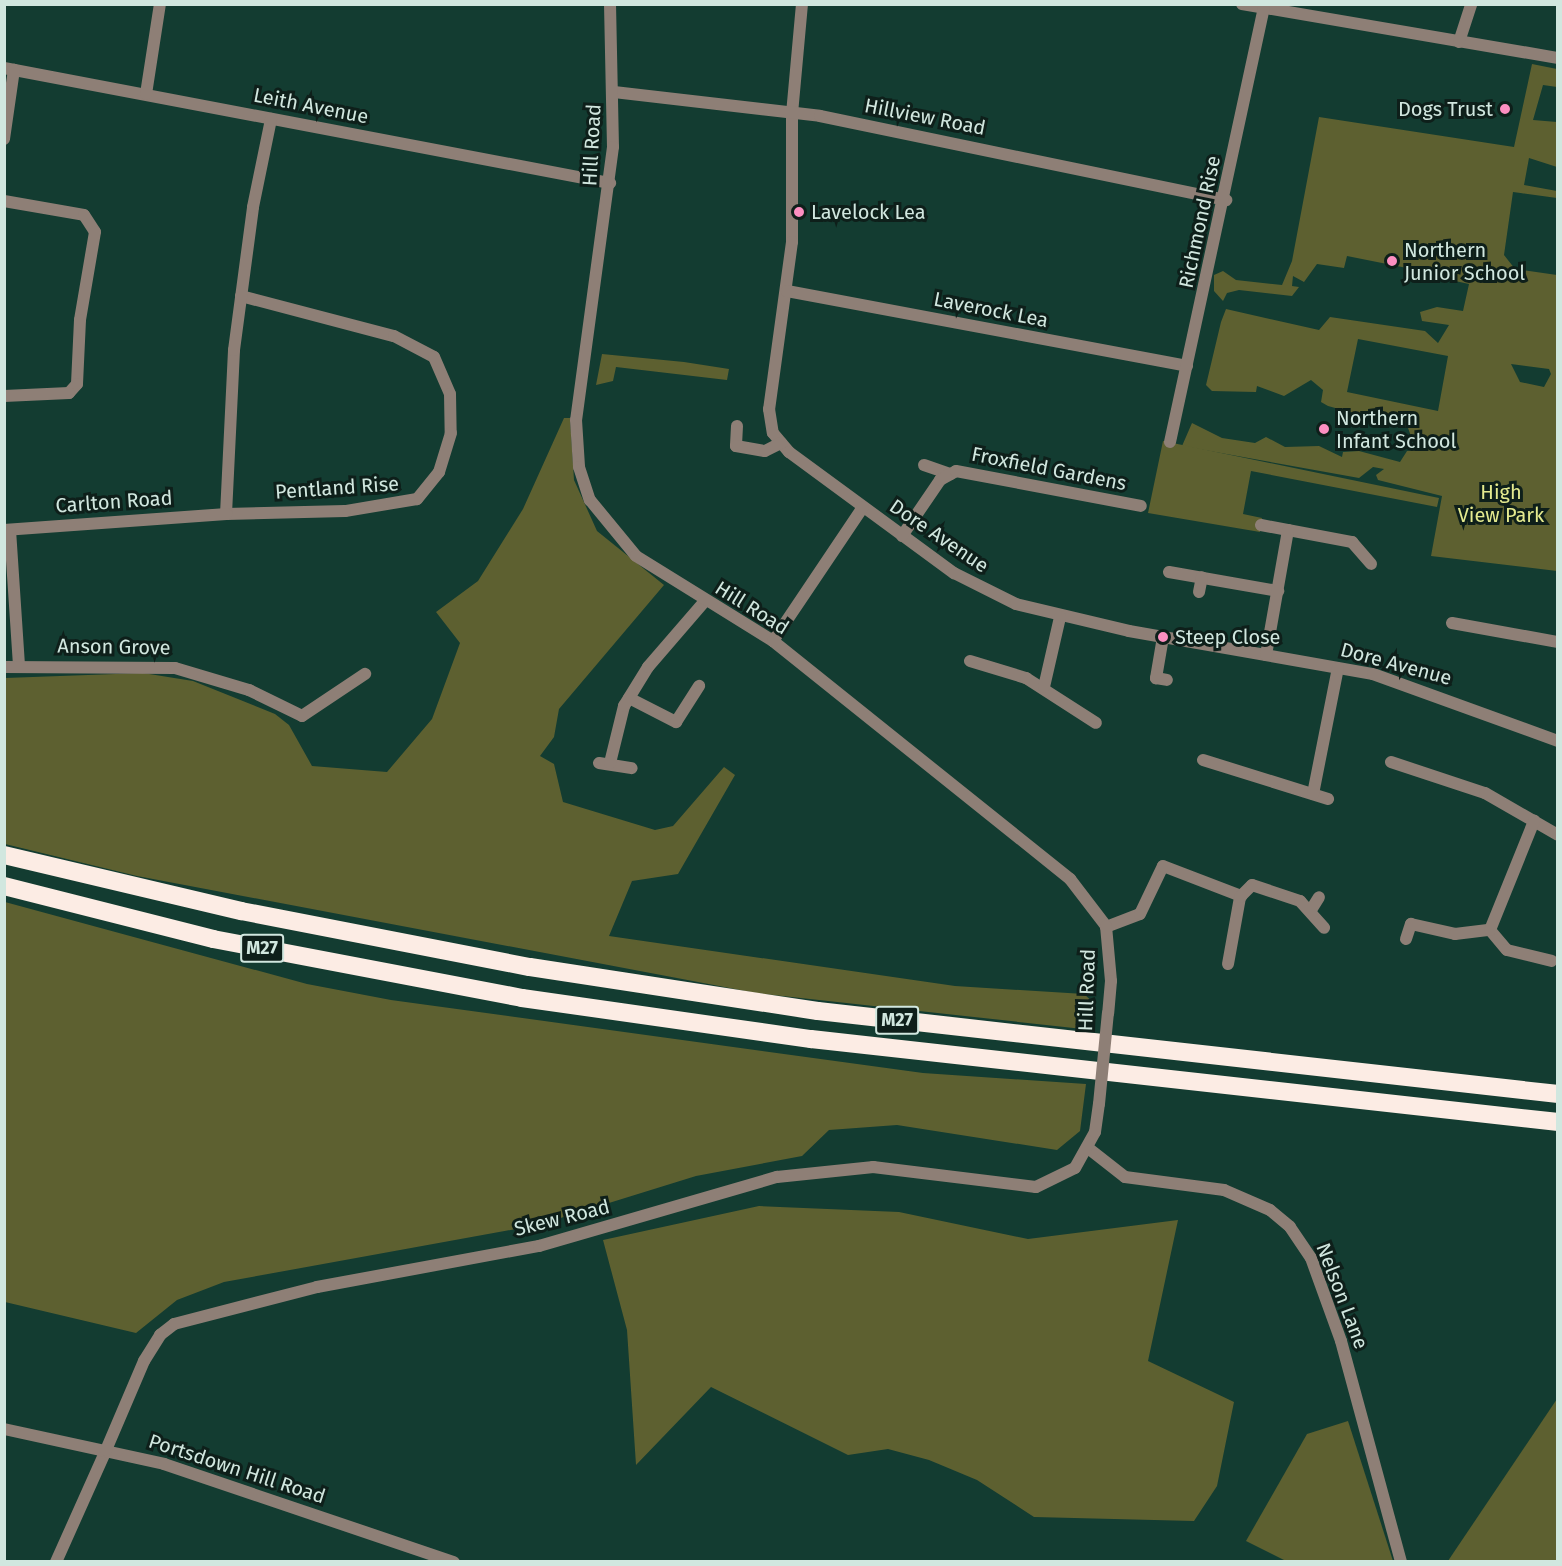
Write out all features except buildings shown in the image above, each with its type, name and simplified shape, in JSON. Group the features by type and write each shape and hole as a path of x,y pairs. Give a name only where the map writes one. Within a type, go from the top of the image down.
{"highway":[{"name":"M27","path":"4,855 241,911 519,964 795,1008 1557,1094"},
{"name":"M27","path":"4,886 213,939 522,998 811,1039 1557,1122"}],"street":[{"path":"146,94 160,4"},
{"name":"Hill Road","path":"610,4 614,92 610,183 579,398 579,467 590,500 619,540 705,601 773,641 1061,872 1106,927 1111,981 1099,1104 1088,1148"},
{"path":"737,426 736,446 765,451 781,443 769,409 787,291 796,176 792,113 802,4"},
{"path":"1242,4 1557,58"},
{"path":"1459,42 1471,4"},
{"name":"Richmond Rise","path":"1170,442 1226,200 1264,9"},
{"path":"4,139 9,69"},
{"name":"Leith Avenue","path":"9,69 610,183"},
{"name":"Hillview Road","path":"614,92 792,113 1226,200"},
{"path":"226,514 241,296 271,119"},
{"path":"4,201 84,215 95,232 80,320 77,384 69,393 4,396"},
{"name":"Laverock Lea","path":"787,291 1187,366"},
{"name":"Pentland Rise","path":"226,514 404,505 417,499 439,472 451,433 445,374 434,357 415,344 241,296"},
{"name":"Dore Avenue","path":"781,443 902,536 991,594 1060,617 1338,668 1405,683 1557,741"},
{"name":"Froxfield Gardens","path":"924,465 950,474 965,472 1141,506"},
{"name":"Froxfield Gardens","path":"902,536 930,492 950,474"},
{"path":"773,641 863,507"},
{"name":"Carlton Road","path":"7,530 226,514"},
{"path":"1261,525 1352,542 1371,564"},
{"path":"7,530 19,666"},
{"path":"1266,655 1288,530"},
{"path":"1169,572 1278,591"},
{"path":"1199,592 1202,577"},
{"path":"632,768 605,763 629,699 648,667 705,601"},
{"path":"1044,687 1060,617"},
{"path":"1452,624 1557,642"},
{"path":"1163,637 1156,678 1167,680"},
{"path":"970,661 1044,687 1065,708 1096,723"},
{"name":"Anson Grove","path":"4,667 174,668 249,690 302,716 365,674"},
{"path":"1312,794 1338,668"},
{"path":"629,699 676,722 699,686"},
{"path":"1203,760 1328,799"},
{"path":"1391,762 1485,793 1557,835"},
{"path":"1490,930 1534,821"},
{"path":"1106,927 1140,914 1163,866 1241,896"},
{"path":"1228,964 1241,896 1252,885 1261,886 1311,910 1324,928"},
{"path":"1311,910 1318,897"},
{"path":"1406,939 1411,924 1455,934 1490,930"},
{"path":"1490,930 1507,950 1552,961"},
{"name":"Skew Road","path":"56,1562 160,1335 206,1313 539,1246 777,1177 832,1169 903,1168 1036,1187 1075,1168 1088,1148"},
{"name":"Nelson Lane","path":"1088,1148 1125,1177 1224,1190 1270,1210 1290,1227 1311,1258 1341,1341 1401,1562"},
{"name":"Portsdown Hill Road","path":"4,1429 164,1464 454,1562"}],"green space":[{"name":"High View Park","path":"1532,64 1557,69 1557,87 1543,85 1533,120 1557,122 1557,167 1529,158 1524,185 1557,191 1557,198 1513,192 1504,255 1515,269 1557,275 1557,571 1431,556 1442,496 1378,480 1376,475 1384,469 1373,467 1359,478 1182,446 1192,423 1222,438 1255,443 1266,437 1285,447 1319,446 1342,457 1343,452 1359,451 1400,462 1407,451 1416,450 1408,428 1328,406 1321,402 1323,390 1311,380 1284,396 1257,386 1256,392 1212,391 1206,385 1221,322 1226,309 1319,330 1330,317 1425,331 1438,343 1449,325 1422,321 1420,312 1437,307 1463,311 1469,284 1446,279 1446,283 1442,275 1347,256 1344,268 1317,264 1304,282 1293,276 1292,286 1299,287 1292,296 1239,290 1227,293 1223,301 1214,291 1214,275 1223,271 1236,280 1282,285 1292,261 1319,117 1514,147","holes":["1358,339 1448,356 1438,411 1347,392","1511,364 1549,369 1551,374 1544,387 1520,382"]},
{"path":"602,354 729,369 727,380 616,367 613,381 596,385"},
{"path":"564,418 570,418 574,480 597,531 664,585 559,709 554,737 540,756 554,764 563,802 655,830 673,826 724,767 735,775 678,874 632,881 609,936 955,986 1084,994 1095,1004 1092,1030 756,993 137,876 5,844 5,678 143,673 193,681 275,714 289,725 312,766 387,772 432,719 460,643 436,612 478,581 523,509"},
{"path":"1163,441 1439,498 1437,507 1251,471 1243,514 1262,518 1260,532 1148,513"},
{"path":"5,902 307,984 391,1000 923,1073 1086,1084 1080,1131 1057,1150 897,1125 829,1130 802,1156 696,1176 538,1225 224,1282 177,1300 136,1333 5,1302"},
{"path":"759,1206 899,1212 1028,1239 1178,1220 1148,1361 1234,1402 1217,1486 1194,1521 1034,1517 977,1480 929,1460 888,1449 848,1455 711,1387 636,1465 627,1330 603,1240"},
{"path":"1557,1399 1557,1561 1448,1561 1454,1552"},
{"path":"1348,1421 1393,1561 1286,1561 1246,1541 1307,1434"}],"place":[{"name":"Dogs Trust","path":"1505,109"},
{"name":"Lavelock Lea","path":"799,212"},
{"name":"Northern Junior School","path":"1392,261"},
{"name":"Northern Infant School","path":"1324,429"},
{"name":"Steep Close","path":"1163,637"}]}
